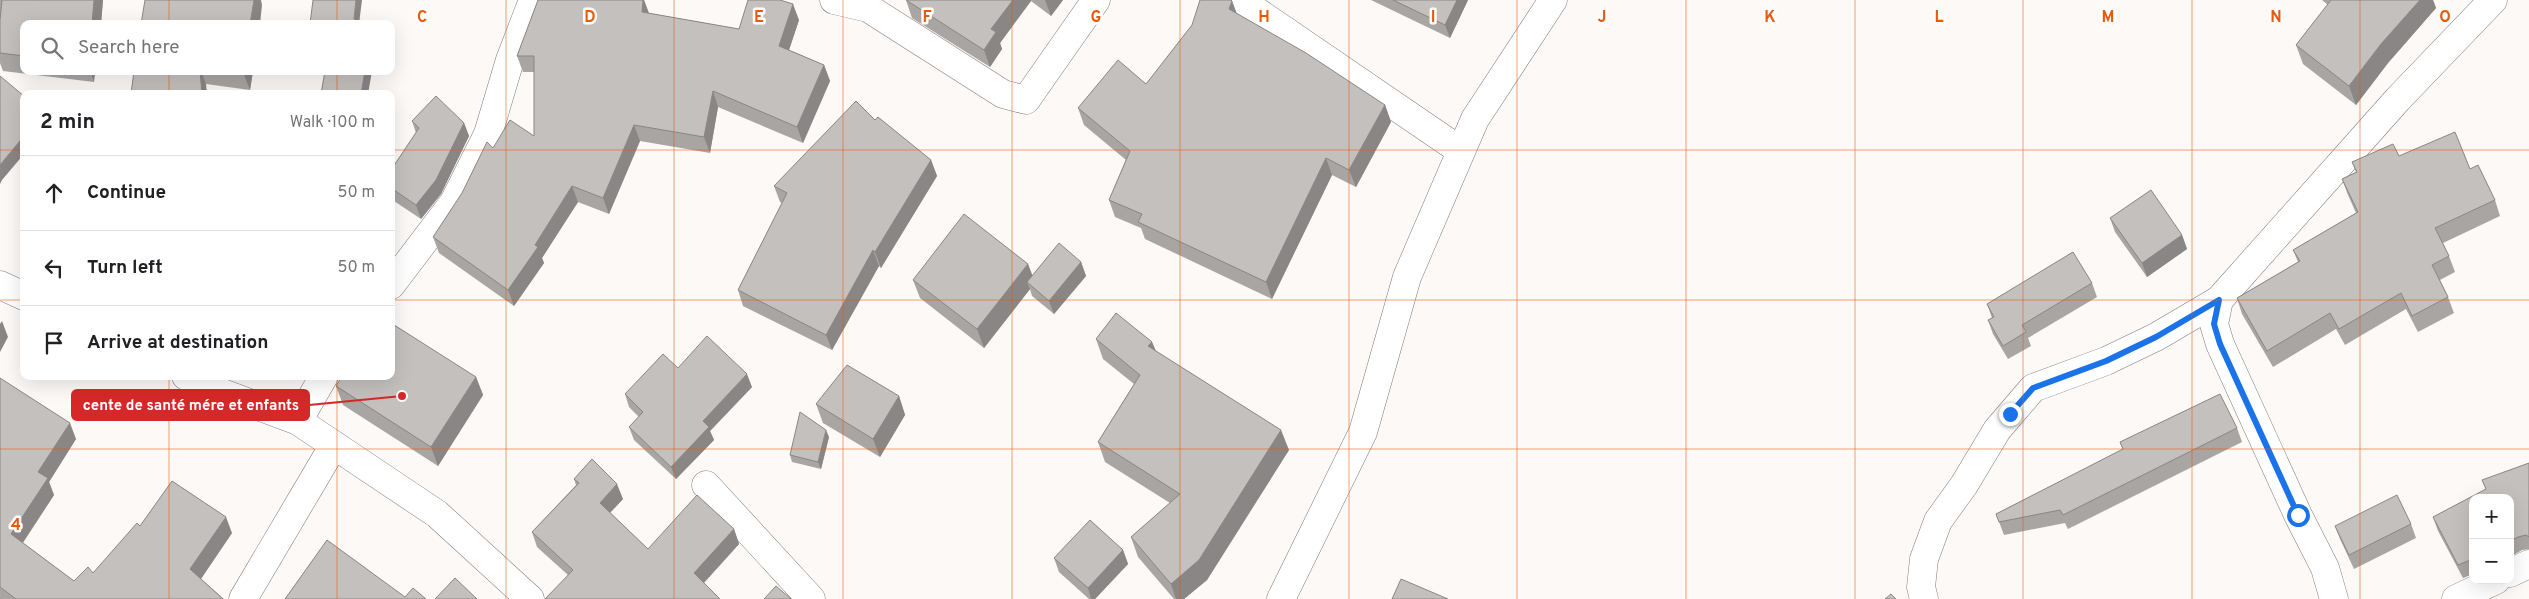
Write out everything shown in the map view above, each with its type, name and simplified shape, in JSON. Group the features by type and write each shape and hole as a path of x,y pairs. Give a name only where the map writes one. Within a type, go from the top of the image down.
{"street":[{"path":"395,280 454,202 488,134 510,60 533,0"},
{"path":"834,0 868,8 1003,94 1026,100 1096,0"},
{"path":"1240,0 1461,151"},
{"path":"1281,599 1363,432 1407,277 1475,119 1553,0"},
{"path":"1924,599 1921,587 1924,559 1938,521 1964,485 1997,430 2033,388 2106,361 2148,341 2219,300 2398,99 2493,0"},
{"path":"0,285 20,294"},
{"path":"2219,300 2214,324 2220,344 2324,568 2334,599"},
{"path":"193,380 204,386 298,421 437,514 530,599"},
{"path":"298,421 322,380"},
{"path":"243,599 334,445"},
{"path":"706,485 811,599"},
{"path":"2514,571 2529,564"},
{"path":"2456,599 2488,584"}],"building":[{"path":"2,0 94,0 92,20 20,20 20,56 0,53"},
{"path":"145,0 254,0 251,20 142,20"},
{"path":"313,0 356,0 354,19 359,20 310,20"},
{"path":"538,0 643,0 642,12 739,29 748,0 780,0 793,4 779,46 824,65 797,127 713,91 704,137 634,125 603,198 572,186 535,245 538,247 508,290 433,237 462,193 487,142 493,148 510,120 534,136 534,56 517,56"},
{"path":"906,0 1013,0 991,29 996,32 984,50"},
{"path":"1200,0 1231,0 1229,9 1306,53 1385,105 1349,170 1326,158 1266,282 1138,222 1142,214 1109,200 1130,151 1078,108 1118,60 1146,84 1192,25"},
{"path":"1393,0 1457,0 1445,25"},
{"path":"2331,0 2420,0 2381,44 2349,86 2296,45"},
{"path":"133,75 200,75 202,90 132,90"},
{"path":"324,75 364,75 362,90 322,90"},
{"path":"0,76 20,93 20,141 0,165"},
{"path":"436,96 464,123 436,180 416,205 395,191 395,164 419,128 412,121"},
{"path":"856,101 875,120 878,117 931,160 875,252 873,250 826,335 738,290 787,193 774,186"},
{"path":"2455,132 2470,169 2478,165 2495,200 2435,228 2449,256 2432,265 2448,297 2412,316 2401,293 2339,329 2330,313 2267,351 2237,298 2300,261 2293,250 2358,212 2342,179 2357,172 2352,162 2393,144 2399,156"},
{"path":"2151,190 2182,235 2142,263 2110,218"},
{"path":"964,214 1028,264 977,329 913,280"},
{"path":"1059,243 1081,262 1049,301 1027,282"},
{"path":"2073,252 2092,283 2022,325 2026,332 2003,346 1988,320 1994,317 1987,304"},
{"path":"1116,313 1152,342 1148,346 1281,430 1199,560 1171,584 1131,537 1180,494 1098,442 1140,375 1096,339"},
{"path":"395,326 476,377 431,447 336,386 340,380 395,380"},
{"path":"707,336 747,374 703,421 709,427 671,467 629,427 643,412 625,394 663,354 678,368"},
{"path":"847,365 899,396 873,439 816,404"},
{"path":"0,378 70,423 38,472 48,478 11,534 74,581 88,567 93,573 137,523 140,526 172,481 226,517 190,569 223,599 16,599 0,587"},
{"path":"2220,394 2237,428 2063,515 2060,510 1999,522 1996,514 2123,449 2120,442"},
{"path":"800,412 826,430 818,462 790,455"},
{"path":"592,459 617,484 600,503 648,549 697,495 734,529 694,573 720,599 545,599 573,570 532,532 579,483 574,479"},
{"path":"2529,463 2529,537 2526,535 2514,539 2514,494 2477,494 2486,489 2482,480"},
{"path":"2397,495 2411,524 2349,555 2335,526"},
{"path":"2469,498 2469,561 2458,565 2433,517"},
{"path":"1090,520 1123,550 1088,588 1054,558"},
{"path":"327,540 405,597 413,588 426,599 285,599"},
{"path":"455,578 477,599 435,599"},
{"path":"1401,579 1448,599 1392,599"},
{"path":"776,586 791,599 764,599"},
{"path":"1891,594 1896,599 1885,599"}],"place":[{"name":"cente de santé mére et enfants","path":"402,396"}],"route":[{"path":"2010,414 2033,388 2106,361 2156,337 2219,300 2214,324 2220,344 2298,515"}]}
